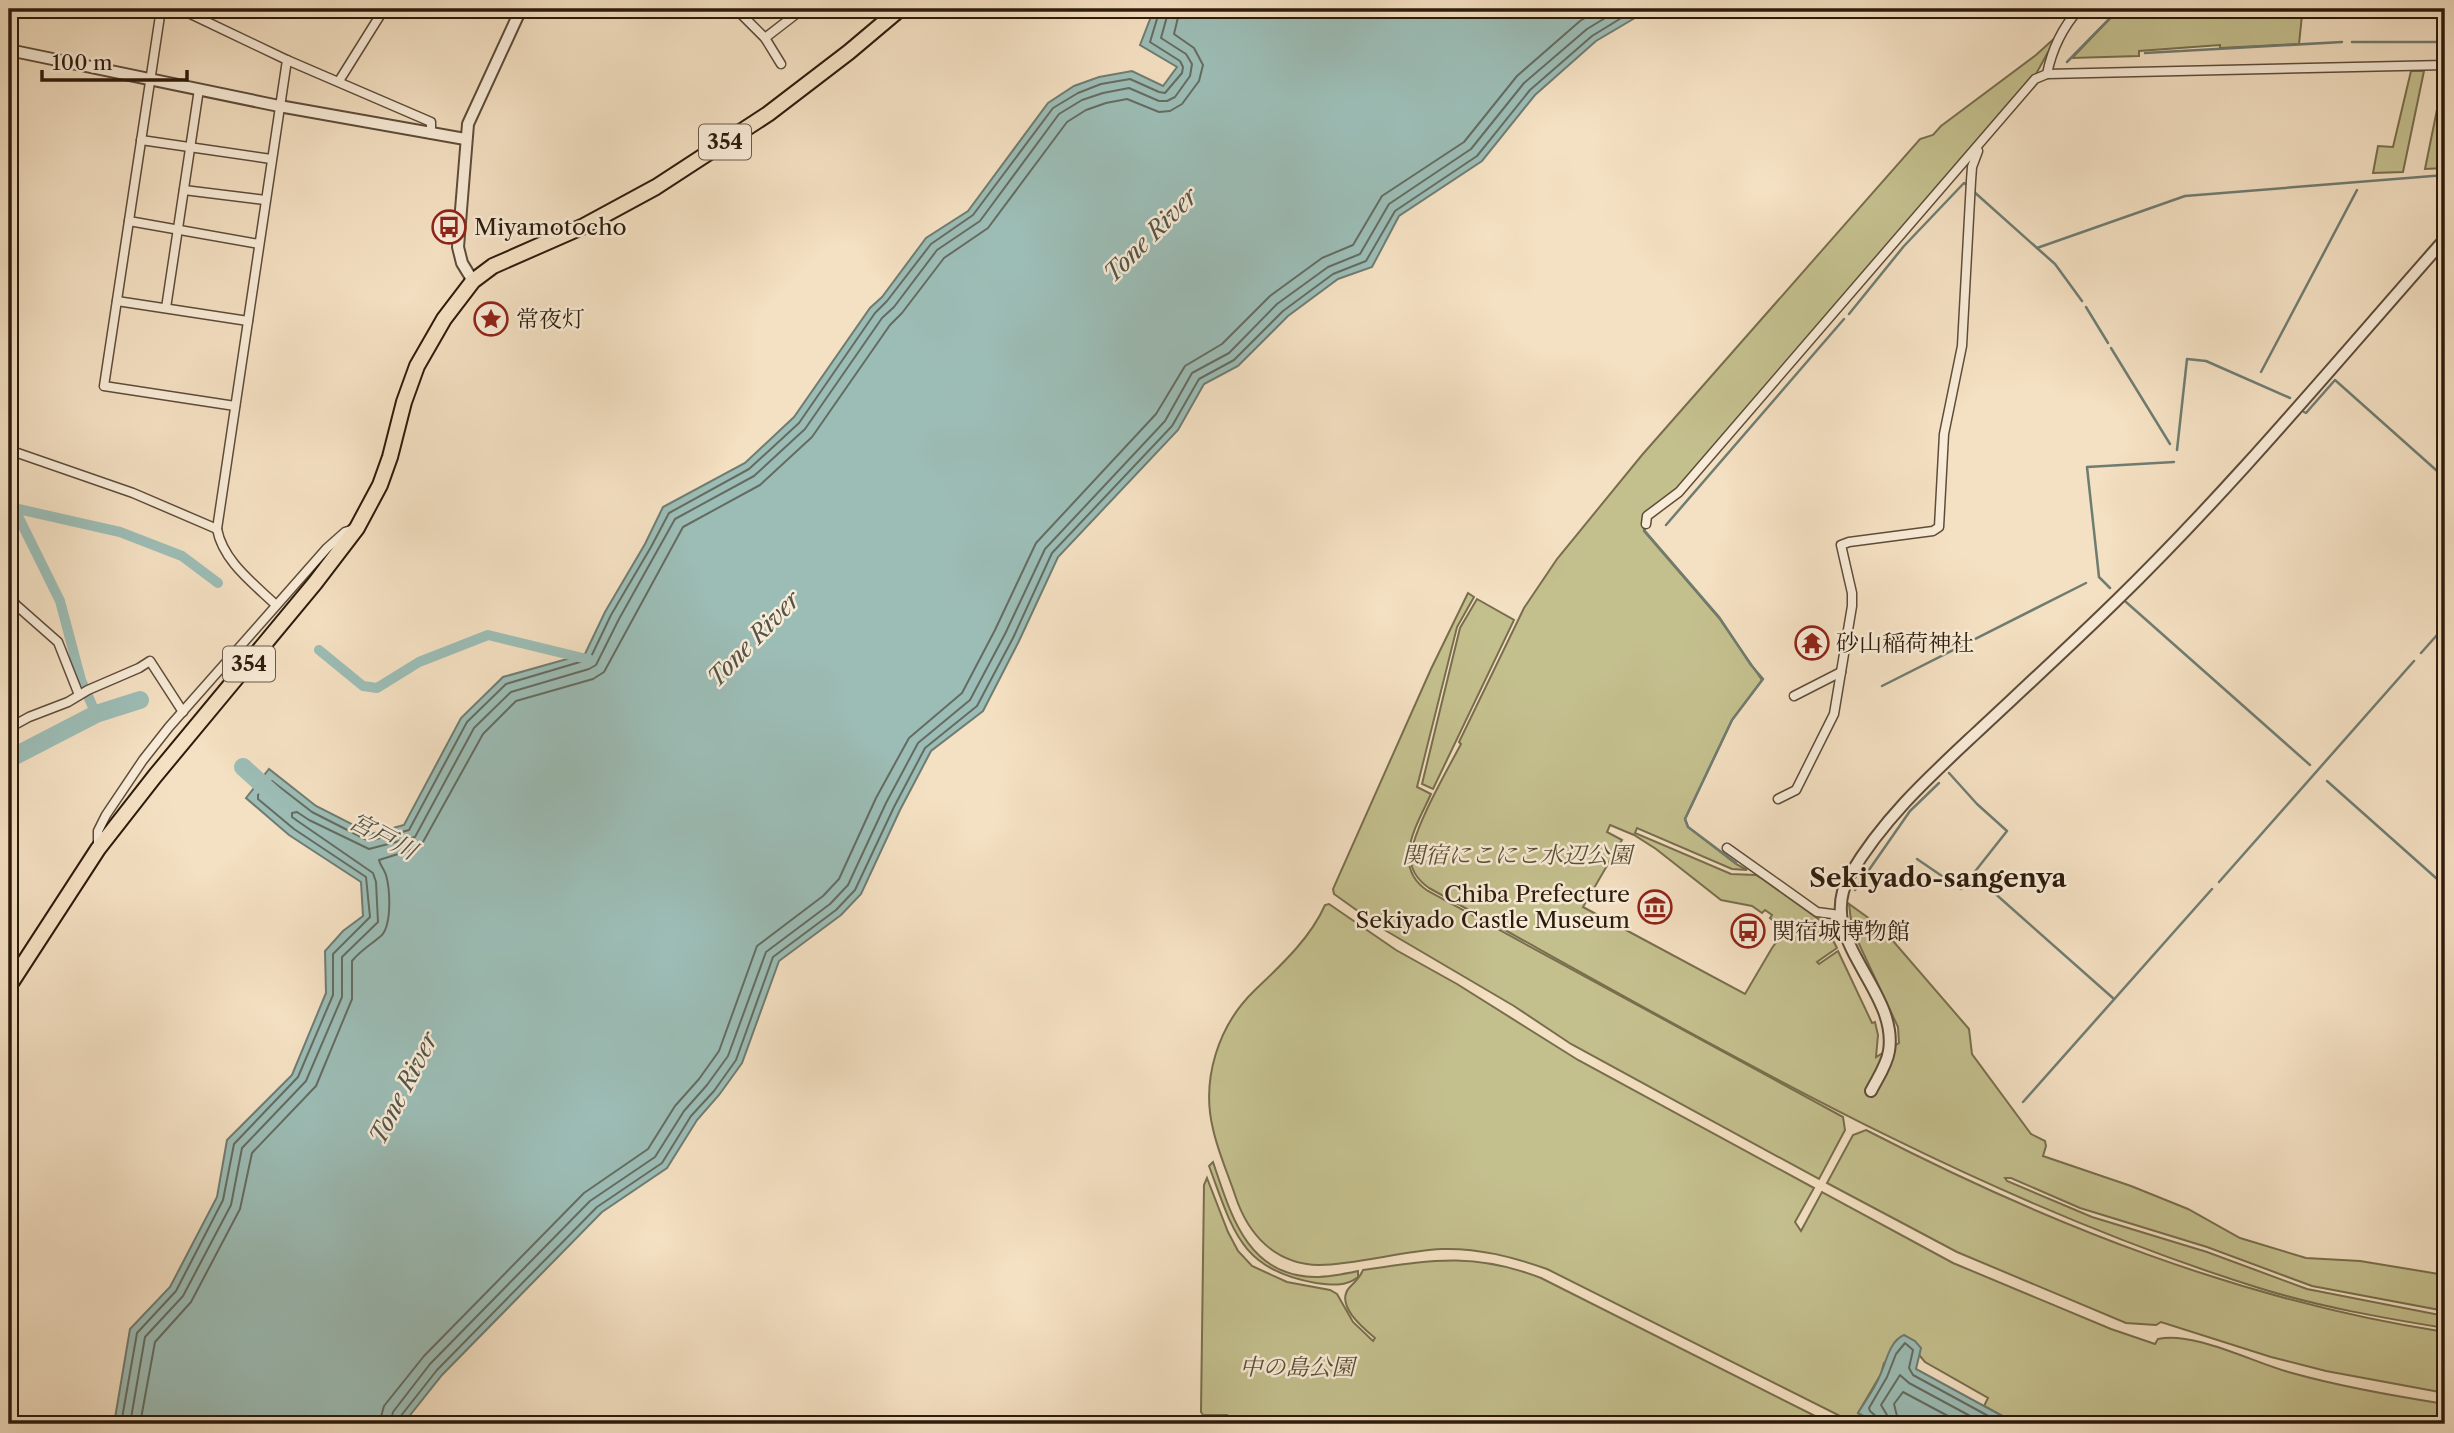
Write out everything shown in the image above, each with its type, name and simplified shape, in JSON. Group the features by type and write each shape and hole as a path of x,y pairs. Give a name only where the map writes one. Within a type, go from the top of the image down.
{"highway":[{"name":"354","path":"9,986 97,849 357,528 387,466 404,402 419,363 444,319 473,281 497,264 584,226 656,187 768,114 900,9"}],"street":[{"path":"161,9 104,386 235,406"},
{"path":"180,9 287,60 431,122 431,134"},
{"path":"339,81 384,9"},
{"path":"473,281 462,263 458,247 465,139 472,113 521,9"},
{"path":"736,9 765,38 781,64"},
{"path":"765,38 800,11 796,9"},
{"path":"2047,74 2057,41 2079,9"},
{"path":"9,50 279,106 465,139"},
{"path":"276,605 235,565 225,551 217,529 287,60"},
{"path":"1646,524 1647,516 1679,492 2035,79 2047,74 2445,65"},
{"path":"166,308 198,89"},
{"path":"141,140 271,159"},
{"path":"1778,799 1796,790 1834,714 1852,606 1852,593 1841,545 1933,531 1939,527 1944,434 1962,346 1972,167 1982,142"},
{"path":"184,190 265,200"},
{"path":"129,221 259,244"},
{"path":"1871,1091 1889,1055 1889,1031 1882,1009 1842,926 1840,899 1851,874 1903,802 2164,554 2445,239"},
{"path":"117,301 248,321"},
{"path":"9,450 133,492 217,529"},
{"path":"97,849 98,831 106,815 143,760 327,548 345,533 357,528"},
{"path":"9,595 16,605 58,642 84,692"},
{"path":"9,728 150,661 183,712"},
{"path":"1794,696 1841,672"},
{"path":"1727,848 1817,912 1840,915"}],"green space":[{"path":"2119,9 2286,9 2302,15 2299,44 2220,48 2220,45 2139,51 2139,56 2072,58"},
{"name":"関宿にこにこ水辺公園","path":"2057,36 2036,74 1679,488 1643,523 1644,531 1719,618 1762,680 1732,720 1685,819 1688,827 1747,870 1732,869 1637,828 1635,833 1731,874 1756,875 1824,923 1837,948 1817,962 1819,964 1838,951 1872,1023 1875,1022 1878,1035 1876,1057 1899,1043 1898,1027 1852,929 1849,904 1881,927 1969,1029 1972,1054 2031,1134 2045,1141 2043,1156 2188,1209 2240,1238 2306,1258 2360,1261 2445,1275 2445,1311 2312,1286 2207,1247 2080,1208 2011,1178 2005,1178 2007,1181 2092,1217 2207,1252 2307,1289 2445,1316 2445,1328 2375,1316 2282,1295 2150,1250 2043,1208 1834,1109 1732,1055 1429,888 1413,869 1412,850 1430,802 1461,744 1459,742 1524,608 1557,559 1642,455 1920,139 1933,135 1941,126 2036,55","holes":["1610,825 1634,835 1721,900 1752,906 1762,913 1765,910 1772,915 1770,918 1785,930 1745,994 1583,907 1622,840 1607,832"]},
{"path":"2411,71 2424,71 2403,172 2373,173 2378,146 2393,147"},
{"path":"2444,75 2445,168 2425,169"},
{"path":"1468,593 1474,597 1457,627 1417,787 1431,794 1410,845 1410,870 1428,891 1843,1117 1845,1130 1819,1179 1571,1044 1514,1006 1383,929 1334,894 1333,889 1431,669"},
{"path":"1477,599 1514,620 1433,789 1422,784 1460,628"},
{"path":"1329,904 1396,950 1457,984 1578,1060 1814,1188 1795,1222 1801,1231 1822,1192 1953,1263 2111,1329 2155,1344 2158,1339 2189,1340 2311,1378 2445,1404 2445,1424 2017,1424 1984,1406 1988,1398 1925,1362 1919,1355 1920,1348 1884,1363 1881,1374 1858,1413 1878,1424 1856,1424 1547,1269 1521,1261 1496,1254 1456,1249 1427,1250 1319,1265 1289,1259 1265,1245 1247,1223 1241,1209 1213,1129 1209,1092 1211,1073 1222,1037 1241,1005 1294,951 1325,905"},
{"path":"1866,1130 2005,1197 2148,1255 2294,1301 2445,1332 2445,1393 2326,1371 2271,1357 2161,1322 2156,1325 2126,1323 1957,1252 1827,1183 1853,1135"},
{"path":"1213,1162 1227,1202 1245,1239 1273,1266 1292,1274 1315,1277 1358,1271 1358,1277 1343,1284 1316,1283 1291,1277 1255,1257 1233,1228 1209,1166"},
{"name":"中の島公園","path":"1207,1178 1228,1232 1238,1251 1252,1266 1287,1282 1330,1290 1337,1294 1353,1322 1373,1341 1375,1338 1352,1316 1345,1302 1349,1288 1363,1270 1452,1260 1494,1264 1541,1278 1831,1424 1230,1424 1227,1415 1203,1415 1204,1185"}],"water":[{"name":"Tone River","path":"1154,9 1650,9 1596,41 1535,95 1482,161 1399,216 1372,267 1338,279 1288,316 1238,366 1204,384 1178,430 1058,557 983,711 931,751 861,894 841,915 779,961 742,1063 697,1120 667,1168 602,1212 442,1375 403,1424 114,1424 130,1329 170,1287 217,1197 227,1140 292,1075 326,993 325,951 343,931 363,916 361,882 289,835 246,798 269,769 316,806 371,834 404,825 461,718 503,677 585,654 663,507 745,463 794,417 870,308 882,297 926,238 968,211 1048,103 1074,86 1099,77 1132,71 1163,86 1177,67 1140,45"},
{"path":"1904,1335 1921,1348 1916,1369 2017,1424 1878,1424 1858,1413 1876,1383 1892,1346"}],"waterway":[{"path":"2067,62 2119,9"},
{"path":"2145,53 2342,42"},
{"path":"2352,42 2445,42"},
{"path":"1972,190 2037,248 2185,196 2445,175"},
{"path":"1849,314 1904,246 1964,183 1967,185"},
{"path":"2261,372 2357,190"},
{"path":"2037,248 2055,264 2082,301"},
{"path":"2086,307 2108,343"},
{"path":"1666,525 1844,319"},
{"path":"2111,348 2170,444"},
{"path":"2177,450 2187,359 2206,361 2290,398"},
{"path":"2304,412 2306,413 2335,380 2445,478"},
{"path":"2110,588 2099,577 2087,467 2174,462"},
{"path":"9,503 14,508 60,601 81,680 96,714"},
{"path":"14,508 120,532 182,556 218,583"},
{"path":"1644,530 1719,617 1763,679 1732,720 1685,819 1688,827 1736,863"},
{"path":"1882,686 2086,583"},
{"path":"2126,602 2310,765"},
{"path":"2421,653 2445,626"},
{"path":"319,650 363,686 377,688 419,662 488,635 591,660"},
{"path":"2219,882 2414,661"},
{"name":"宮戸川","path":"9,759 96,714 140,700"},
{"name":"宮戸川","path":"243,767 277,798"},
{"path":"1949,773 1977,804 2007,831 1973,874 2114,999"},
{"path":"2327,781 2445,886"},
{"path":"1855,890 1910,811 1939,783"},
{"path":"1917,859 1961,889 1973,874"},
{"path":"2023,1102 2212,889"}],"place":[{"name":"Miyamotocho","path":"449,227"},
{"name":"常夜灯","path":"491,319"},
{"name":"砂山稲荷神社","path":"1812,643"},
{"name":"Chiba Prefecture Sekiyado Castle Museum","path":"1655,907"},
{"name":"関宿城博物館","path":"1748,931"}],"district":[{"name":"Sekiyado-sangenya","path":"1938,878"}]}
